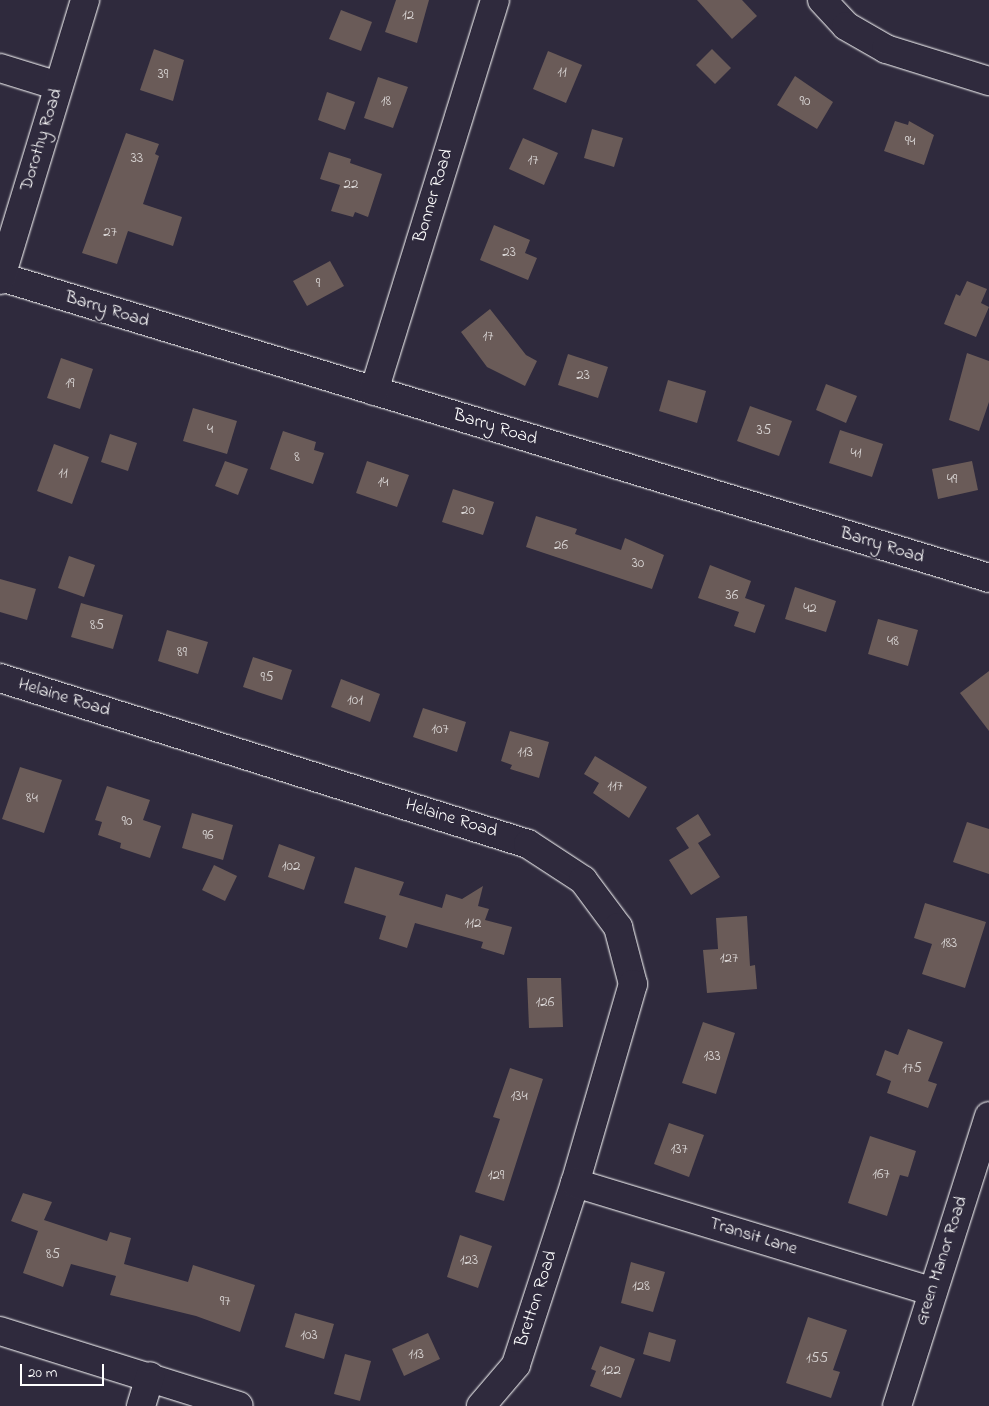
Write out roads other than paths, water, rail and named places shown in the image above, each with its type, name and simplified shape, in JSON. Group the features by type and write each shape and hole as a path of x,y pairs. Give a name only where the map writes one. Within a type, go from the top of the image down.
{"street":[{"name":"Dorothy Road","path":"0,279 85,0"},
{"name":"Bonner Road","path":"374,391 495,0"},
{"path":"822,0 846,26 886,49 989,81"},
{"path":"0,68 58,86"},
{"name":"Barry Road","path":"0,279 989,578"},
{"name":"Helaine Road","path":"0,678 528,844 583,880 618,927 633,984 575,1183"},
{"name":"Green Manor Road","path":"897,1406 931,1291 989,1116"},
{"name":"Transit Lane","path":"575,1183 931,1291"},
{"name":"Bretton Road","path":"481,1406 516,1364 575,1183"},
{"path":"0,1331 150,1376 239,1406"},
{"path":"141,1406 150,1376"}]}
